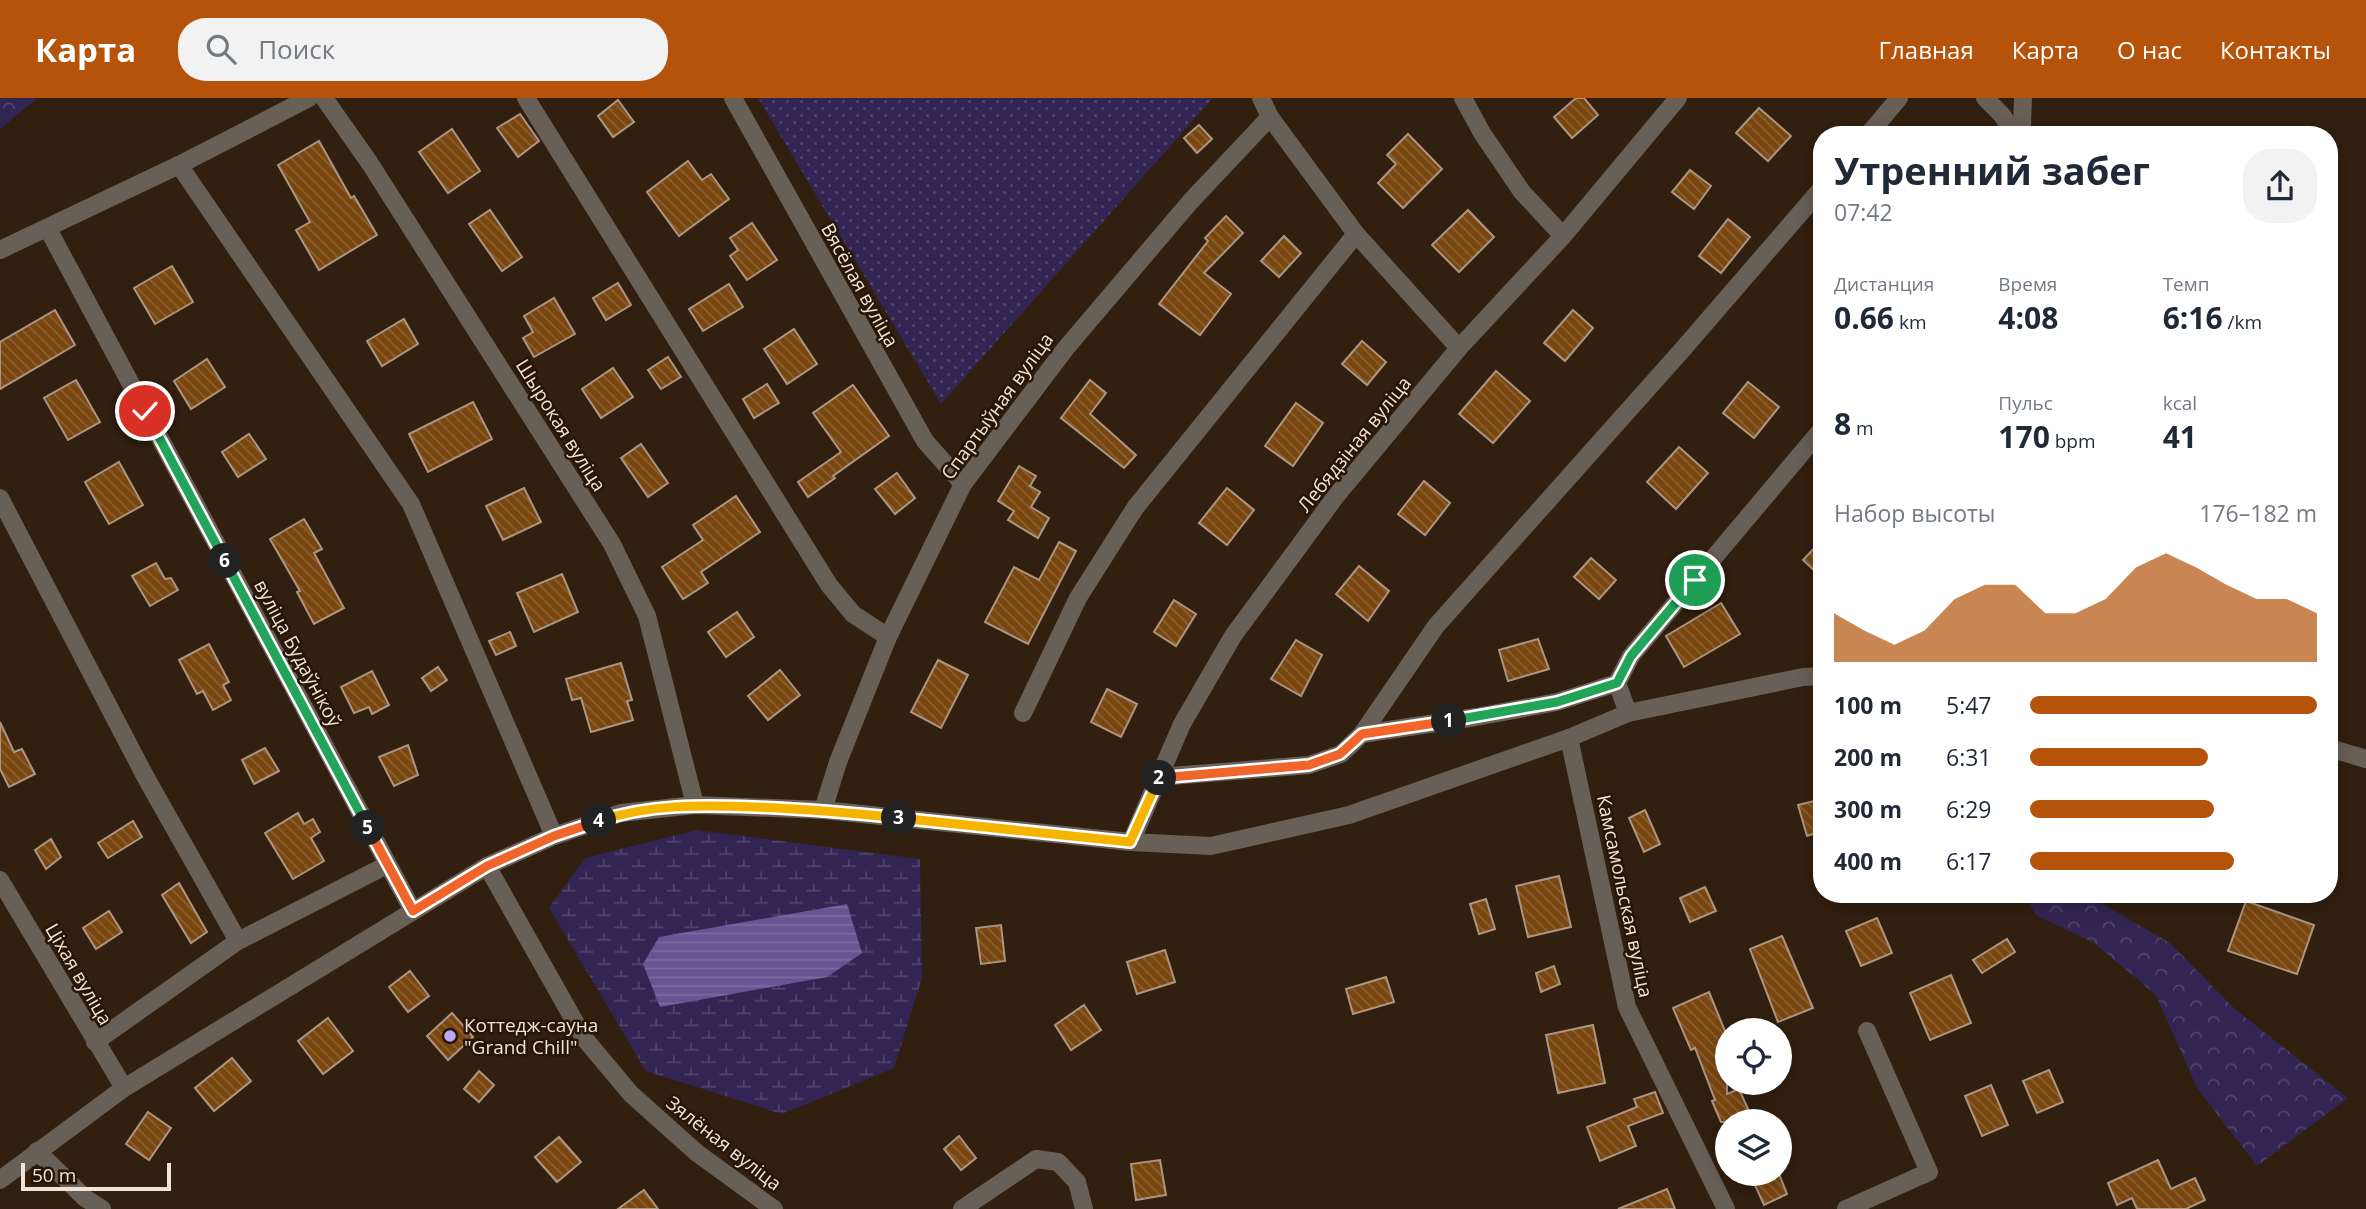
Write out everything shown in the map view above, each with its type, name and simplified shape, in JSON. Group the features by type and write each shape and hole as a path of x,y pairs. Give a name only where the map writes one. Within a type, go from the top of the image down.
{"street":[{"path":"0,250 48,229 309,98"},
{"name":"Шырокая вуліца","path":"324,98 369,162 612,544 647,616 695,805"},
{"path":"526,98 829,585 853,614 888,637"},
{"name":"Вясёлая вуліца","path":"733,98 925,441 963,484"},
{"path":"1261,98 1270,117 1356,233 1459,348"},
{"path":"1463,98 1482,133 1522,192 1563,236"},
{"path":"1876,126 1899,98"},
{"path":"1985,98 2010,126"},
{"path":"2022,126 2023,98"},
{"name":"Лебядзіная вуліца","path":"1130,842 1182,724 1233,636 1336,496 1459,348 1563,236 1667,103"},
{"name":"Спартыўная вуліца","path":"823,810 838,762 888,637 963,484 1066,348 1190,202 1270,117"},
{"path":"179,164 411,504 554,836"},
{"path":"1159,776 1309,765 1340,754 1362,734 1436,626 1813,198"},
{"name":"вуліца Будаўнікоў","path":"48,229 413,911"},
{"path":"1023,713 1078,598 1135,508 1356,233"},
{"path":"1362,734 1557,702 1617,683 1631,656 1813,440"},
{"path":"0,498 145,776 238,941"},
{"path":"0,1180 124,1088 487,866 554,836 621,813 695,805 823,810 1130,842 1211,846 1349,815 1569,738 1628,713 1813,676"},
{"path":"1617,683 1628,713"},
{"name":"Камсамольская вуліца","path":"1569,738 1627,1007 1726,1209"},
{"path":"2338,751 2366,759"},
{"path":"94,1042 238,941 387,865"},
{"name":"Зялёная вуліца","path":"487,866 584,1038 631,1094 697,1153 774,1209"},
{"name":"Ціхая вуліца","path":"0,880 94,1042 124,1088"},
{"path":"1846,1209 1929,1172 1867,1031"},
{"path":"37,1151 85,1198 102,1209"},
{"path":"962,1209 1036,1159 1058,1162 1077,1182 1084,1209"}],"green space":[{"path":"0,98 37,98 0,129"},
{"path":"758,98 1213,98 941,404"},
{"path":"697,830 920,859 922,978 894,1068 782,1114 646,1071 549,908 585,858"},
{"path":"2029,903 2101,903 2170,943 2236,1010 2348,1098 2257,1166 2197,1088 2156,995 2094,943 2036,915"}],"shaded area":[{"path":"847,904 862,953 827,977 660,1007 643,964 659,937"}],"building":[{"path":"1576,98 1584,98 1598,115 1572,138 1554,117"},
{"path":"618,100 634,122 613,137 598,116"},
{"path":"1759,108 1791,136 1768,161 1736,133"},
{"path":"520,114 539,141 518,157 497,128"},
{"path":"1199,125 1212,139 1197,153 1184,138"},
{"path":"452,129 480,171 448,193 419,152"},
{"path":"1408,134 1442,169 1403,208 1378,183 1396,164 1387,155"},
{"path":"319,141 351,198 354,196 377,235 319,270 296,230 310,222 278,165"},
{"path":"688,161 702,180 711,174 729,199 679,236 647,192"},
{"path":"1690,170 1711,186 1694,209 1672,192"},
{"path":"490,210 522,257 502,271 469,224"},
{"path":"1468,210 1494,237 1459,272 1432,245"},
{"path":"1226,216 1243,233 1204,273 1231,294 1200,335 1159,304 1208,241 1205,238"},
{"path":"1728,219 1750,237 1721,273 1699,256"},
{"path":"752,223 777,260 747,280 730,256 738,250 730,238"},
{"path":"1284,236 1301,253 1279,277 1261,261"},
{"path":"172,266 193,302 155,324 134,288"},
{"path":"618,283 631,305 606,320 593,298"},
{"path":"729,284 743,307 703,331 689,309"},
{"path":"554,298 575,334 534,357 523,338 533,332 524,316"},
{"path":"55,310 75,345 0,389 0,342"},
{"path":"1573,310 1593,328 1565,361 1544,343"},
{"path":"404,319 418,344 382,366 367,341"},
{"path":"794,329 817,364 787,384 764,349"},
{"path":"1362,341 1386,362 1367,385 1342,364"},
{"path":"668,357 681,377 661,389 648,370"},
{"path":"207,359 225,387 191,409 174,381"},
{"path":"613,368 633,397 601,418 582,389"},
{"path":"1496,371 1530,401 1493,443 1459,414"},
{"path":"76,380 100,422 68,440 44,398"},
{"path":"1090,380 1106,393 1090,414 1136,455 1124,468 1061,418"},
{"path":"1748,382 1779,407 1754,438 1723,413"},
{"path":"767,384 779,403 754,418 743,399"},
{"path":"853,385 889,436 808,497 798,482 841,452 813,413"},
{"path":"473,402 492,439 428,472 409,434"},
{"path":"1296,403 1323,423 1293,466 1265,446"},
{"path":"249,434 266,459 238,477 222,452"},
{"path":"641,444 668,483 648,497 621,458"},
{"path":"1679,447 1708,473 1676,509 1647,482"},
{"path":"119,462 143,505 109,524 85,482"},
{"path":"1019,466 1036,476 1030,486 1040,492 1031,507 1049,518 1038,538 1008,520 1014,511 998,501"},
{"path":"897,473 915,498 895,514 875,489"},
{"path":"1424,481 1450,503 1425,535 1398,514"},
{"path":"524,488 541,522 503,540 486,506"},
{"path":"1227,488 1254,510 1227,545 1199,523"},
{"path":"736,496 760,532 701,572 708,583 683,599 662,567 703,540 693,525"},
{"path":"304,519 322,549 314,553 344,608 314,624 297,592 300,591 270,539"},
{"path":"1059,542 1076,551 1028,644 985,622 1014,567 1039,580"},
{"path":"1813,549 1813,569 1803,560"},
{"path":"1591,558 1616,580 1599,599 1574,577"},
{"path":"156,563 165,579 171,578 178,590 150,606 132,576"},
{"path":"1359,566 1389,591 1368,621 1336,594"},
{"path":"562,574 578,612 534,632 517,593"},
{"path":"1174,600 1196,614 1176,646 1154,632"},
{"path":"1721,603 1740,634 1684,667 1666,636"},
{"path":"737,612 754,637 726,657 708,632"},
{"path":"510,632 516,646 496,655 489,641"},
{"path":"1538,639 1549,669 1508,681 1499,650"},
{"path":"1296,640 1322,655 1301,696 1271,679"},
{"path":"209,644 229,682 223,685 231,700 213,710 203,691 197,694 179,660"},
{"path":"938,660 968,675 941,728 911,712"},
{"path":"621,663 632,700 627,701 633,720 591,732 581,698 572,700 566,679"},
{"path":"438,667 447,680 431,691 422,678"},
{"path":"780,670 800,695 768,720 748,696"},
{"path":"372,671 389,705 372,714 369,707 354,713 341,687"},
{"path":"1107,689 1137,704 1121,737 1091,722"},
{"path":"0,722 14,752 22,749 35,774 9,787 0,769"},
{"path":"408,745 418,775 394,786 379,757"},
{"path":"265,748 279,771 254,784 242,760"},
{"path":"1813,801 1813,834 1807,836 1798,805"},
{"path":"1645,810 1660,844 1644,852 1629,818"},
{"path":"298,813 304,824 313,819 320,832 311,838 324,861 293,879 265,833"},
{"path":"133,821 142,837 108,858 98,843"},
{"path":"51,839 61,857 46,869 35,850"},
{"path":"1559,876 1571,927 1528,937 1516,886"},
{"path":"179,883 207,932 191,943 162,895"},
{"path":"1705,887 1716,911 1690,922 1680,898"},
{"path":"1486,899 1495,929 1479,934 1470,904"},
{"path":"2245,903 2314,925 2297,974 2228,951"},
{"path":"109,911 122,932 96,949 83,928"},
{"path":"1877,918 1892,953 1861,966 1846,931"},
{"path":"1001,925 1005,961 981,964 976,928"},
{"path":"1782,936 1813,1008 1788,1018 1776,1018 1750,949"},
{"path":"2007,939 2015,952 1982,973 1973,960"},
{"path":"1165,950 1175,982 1137,994 1127,962"},
{"path":"1554,966 1560,984 1541,992 1536,973"},
{"path":"410,971 429,996 408,1012 389,987"},
{"path":"1951,975 1971,1023 1930,1040 1910,993"},
{"path":"1386,977 1394,1002 1353,1014 1346,989"},
{"path":"1709,992 1720,1018 1715,1018 1715,1095 1742,1095 1748,1109 1715,1109 1712,1101 1715,1100 1695,1048 1691,1050 1673,1008"},
{"path":"1084,1005 1101,1030 1071,1050 1055,1025"},
{"name":"Коттедж-сауна \"Grand Chill\"","path":"452,1013 473,1037 448,1060 427,1036"},
{"path":"328,1018 353,1051 323,1074 298,1041"},
{"path":"1593,1025 1605,1083 1558,1093 1546,1035"},
{"path":"232,1058 251,1081 214,1111 195,1088"},
{"path":"2049,1070 2063,1102 2037,1113 2023,1081"},
{"path":"479,1071 494,1085 479,1102 464,1089"},
{"path":"1991,1085 2008,1125 1982,1136 1965,1096"},
{"path":"1655,1092 1663,1113 1628,1126 1636,1146 1600,1161 1587,1127 1637,1107 1634,1099"},
{"path":"148,1112 171,1128 149,1160 126,1144"},
{"path":"959,1136 976,1158 961,1170 944,1149"},
{"path":"559,1137 581,1162 557,1182 535,1157"},
{"path":"1160,1160 1166,1195 1136,1200 1131,1164"},
{"path":"2158,1160 2171,1189 2195,1178 2205,1200 2186,1209 2137,1209 2132,1198 2117,1205 2108,1183"},
{"path":"1755,1186 1784,1186 1787,1194 1764,1205"},
{"path":"1667,1189 1675,1209 1618,1209"},
{"path":"644,1190 658,1209 618,1209"}],"place":[{"name":"Коттедж-сауна \"Grand Chill\"","path":"450,1036"}],"route":[{"path":"145,411 413,911 487,866 554,836 621,813 695,805 823,810 1130,842 1159,776 1309,765 1340,754 1362,734 1557,702 1617,683 1631,656 1695,580"}]}
